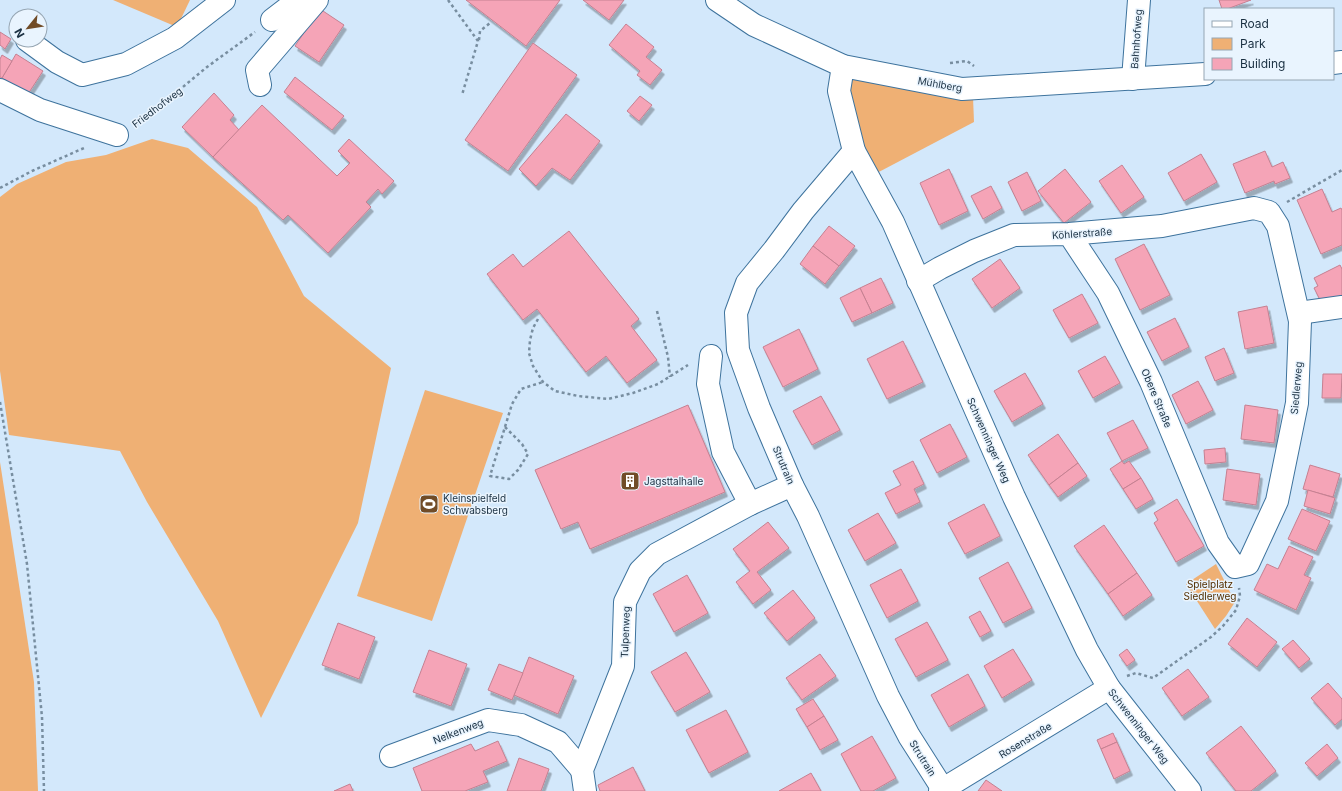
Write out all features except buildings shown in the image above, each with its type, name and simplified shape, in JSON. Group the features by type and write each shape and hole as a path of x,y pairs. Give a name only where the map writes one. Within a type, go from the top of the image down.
{"street":[{"path":"38,48 57,62 82,75 126,64 175,38 224,0"},
{"path":"272,20 298,0"},
{"path":"260,84 257,70 317,0"},
{"name":"Mühlberg","path":"717,0 754,25 843,66 962,89 1204,74"},
{"name":"Bahnhofweg","path":"1133,79 1138,0"},
{"name":"Schwenninger Weg","path":"843,66 839,91 854,151 893,222 1014,497 1088,650 1109,688 1190,791"},
{"path":"0,90 40,110 117,135"},
{"name":"Strutrain","path":"854,151 803,212 747,283 736,313 738,350 759,408 792,485 808,516 888,696 909,736 942,790"},
{"name":"Köhlerstraße","path":"918,280 974,251 1014,235 1070,234 1162,226 1262,210"},
{"name":"Siedlerweg","path":"1235,567 1248,564 1277,501 1297,403 1299,313 1278,226 1262,210"},
{"name":"Obere Straße","path":"1070,234 1108,292 1151,382 1218,543 1235,567"},
{"path":"1299,313 1342,307"},
{"path":"738,350 705,357 708,384 723,452 750,504"},
{"name":"Tulpenweg","path":"584,781 623,666 625,602 640,571 657,554 750,504 792,485"},
{"name":"Rosenstraße","path":"942,790 1109,688"},
{"name":"Nelkenweg","path":"391,756 488,720 521,724 558,742 584,781"}],"path":[{"path":"448,0 478,41"},
{"name":"Friedhofweg","path":"0,188 32,171 117,135 143,120 206,67 272,20"},
{"path":"462,96 480,31 490,23"},
{"path":"946,64 967,62 980,70"},
{"path":"1262,210 1342,170"},
{"path":"657,311 668,357 670,377"},
{"path":"538,319 532,334 529,353 533,366 543,382 555,391 578,396 608,399 633,393 658,384 705,357"},
{"path":"505,426 522,444 528,454 518,470 509,479 490,476 505,426 512,404 521,389 543,382"},
{"path":"0,402 27,564 42,717 44,791"},
{"path":"1109,688 1119,679 1136,674 1153,678 1211,638 1236,610 1240,596 1235,567"}],"green space":[{"path":"113,0 190,0 177,27"},
{"path":"847,74 973,97 974,122 875,174 859,147"},
{"path":"152,139 188,148 257,207 304,296 391,368 358,523 261,718 218,621 147,502 120,451 9,435 0,371 0,197 17,184 66,162 106,155"},
{"name":"Kleinspielfeld Schwabsberg","path":"425,390 503,413 432,621 357,596"},
{"path":"0,462 34,682 38,791 0,791"},
{"name":"Spielplatz Siedlerweg","path":"1216,564 1235,602 1215,629 1186,584"}],"place":[{"name":"Jagsttalhalle","path":"630,481"},
{"name":"Kleinspielfeld Schwabsberg","path":"429,504"}]}
